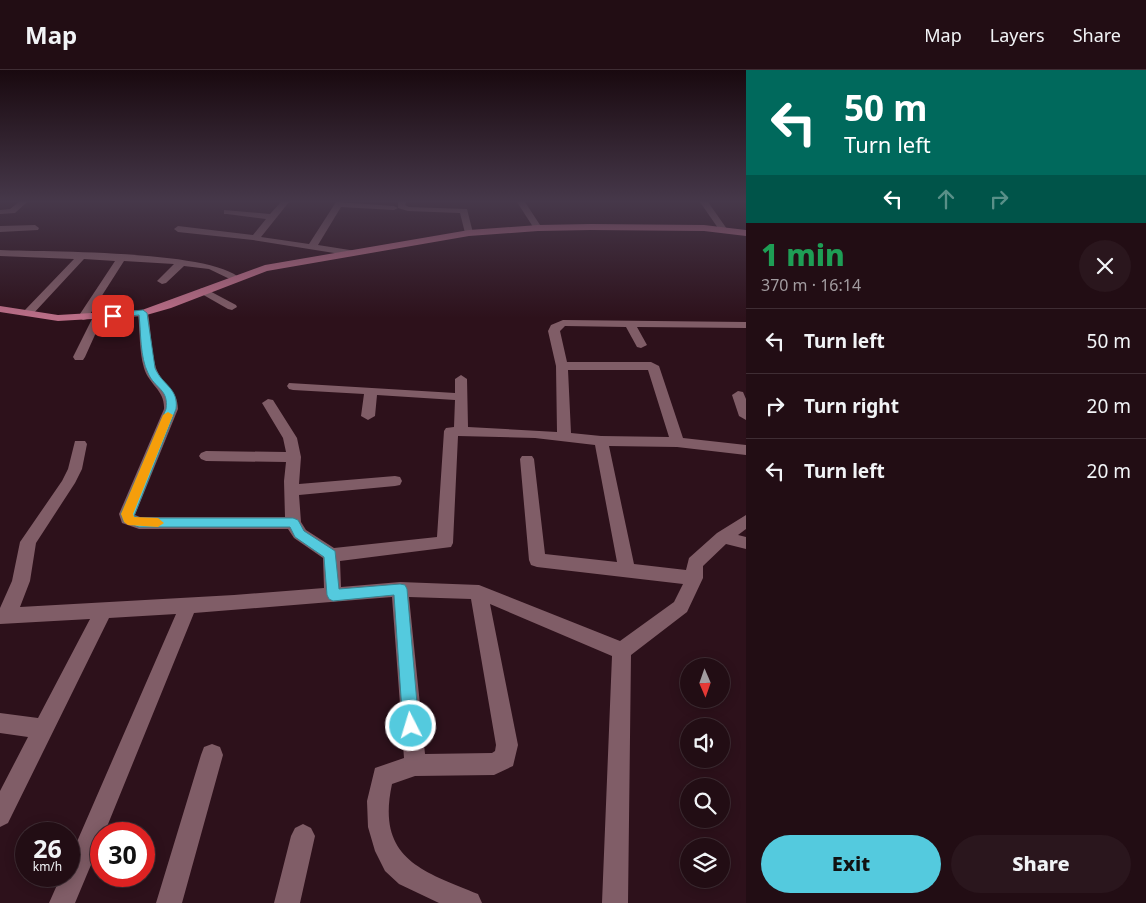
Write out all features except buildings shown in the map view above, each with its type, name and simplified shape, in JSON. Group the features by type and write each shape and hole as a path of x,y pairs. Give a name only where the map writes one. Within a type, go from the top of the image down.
{"main road":[{"path":"0,309 58,318 143,313 167,306 265,268 420,241"}],"street":[{"path":"262,241 353,253"},
{"path":"312,247 316,241"},
{"path":"0,253 181,262 210,267 236,279"},
{"path":"28,313 81,257"},
{"path":"83,317 121,259"},
{"path":"162,281 181,262"},
{"path":"204,291 232,307"},
{"path":"143,313 150,368 153,375 171,395 172,400 171,409 127,514 128,519 139,523 293,523"},
{"path":"80,357 98,317"},
{"path":"564,437 562,366 554,332 555,326 563,323 629,323 746,326"},
{"path":"629,323 642,345"},
{"path":"562,366 651,366 655,369 677,442"},
{"path":"461,431 462,379"},
{"path":"293,386 461,397"},
{"path":"368,416 371,390"},
{"path":"738,395 746,416"},
{"path":"268,403 290,438 294,457 291,490 293,523 300,534 331,555 446,543 451,430 601,441 677,442 746,450"},
{"path":"601,441 627,569"},
{"path":"80,444 75,469 68,484 28,542 21,581 4,615 188,606 400,589 479,592 622,651"},
{"path":"206,456 294,457"},
{"path":"527,459 537,560 694,578"},
{"path":"291,490 395,481"},
{"path":"622,651 681,607 694,578 695,562 723,537 746,521"},
{"path":"723,537 746,543"},
{"path":"331,555 333,595"},
{"path":"400,589 415,765"},
{"path":"469,903 404,874 392,860 384,846 378,817 379,792 383,776 415,765 494,764 505,758 507,745 479,592"},
{"path":"62,903 111,792 188,606"},
{"path":"0,815 104,610"},
{"path":"616,903 622,651"},
{"path":"0,723 44,729"},
{"path":"169,903 212,755"},
{"path":"287,903 303,836"}],"slow traffic":[{"path":"158,523 132,521 128,519 127,514 168,415"}],"route":[{"path":"113,316 143,313 150,368 153,375 171,395 172,400 171,409 127,514 128,519 139,523 293,523 300,534 331,555 333,595 400,589 411,726"}]}
